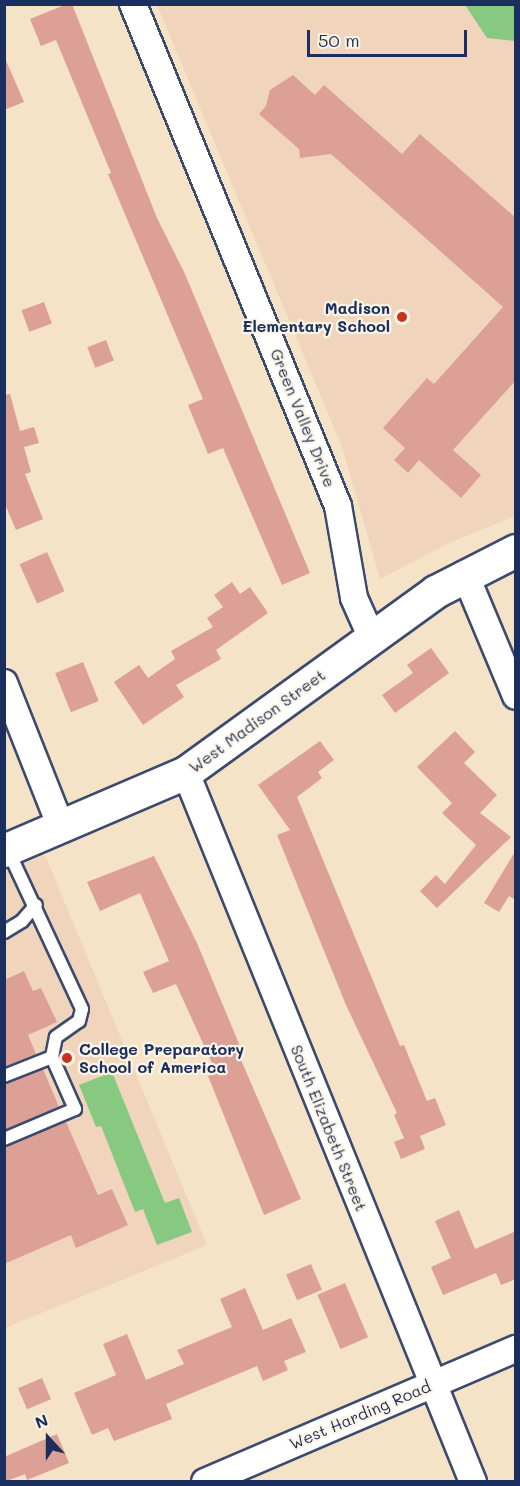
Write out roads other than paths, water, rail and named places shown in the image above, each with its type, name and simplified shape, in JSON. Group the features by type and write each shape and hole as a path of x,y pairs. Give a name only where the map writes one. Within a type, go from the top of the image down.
{"street":[{"name":"Green Valley Drive","path":"133,4 334,495 345,532 354,598 371,636"},
{"path":"516,551 465,574 516,696"},
{"name":"West Madison Street","path":"6,850 186,773 371,636 465,574"},
{"path":"4,683 61,827"},
{"name":"South Elizabeth Street","path":"186,773 473,1482"},
{"name":"West Harding Road","path":"205,1482 516,1349"}],"lane":[{"path":"4,1139 75,1109 52,1057 56,1037 79,1021 82,1009 36,905 6,850"},
{"path":"4,932 22,921 36,905"},
{"path":"4,1076 52,1057"}],"place":[{"name":"Madison Elementary School","path":"402,317"},
{"name":"College Preparatory School of America","path":"67,1058"}]}
